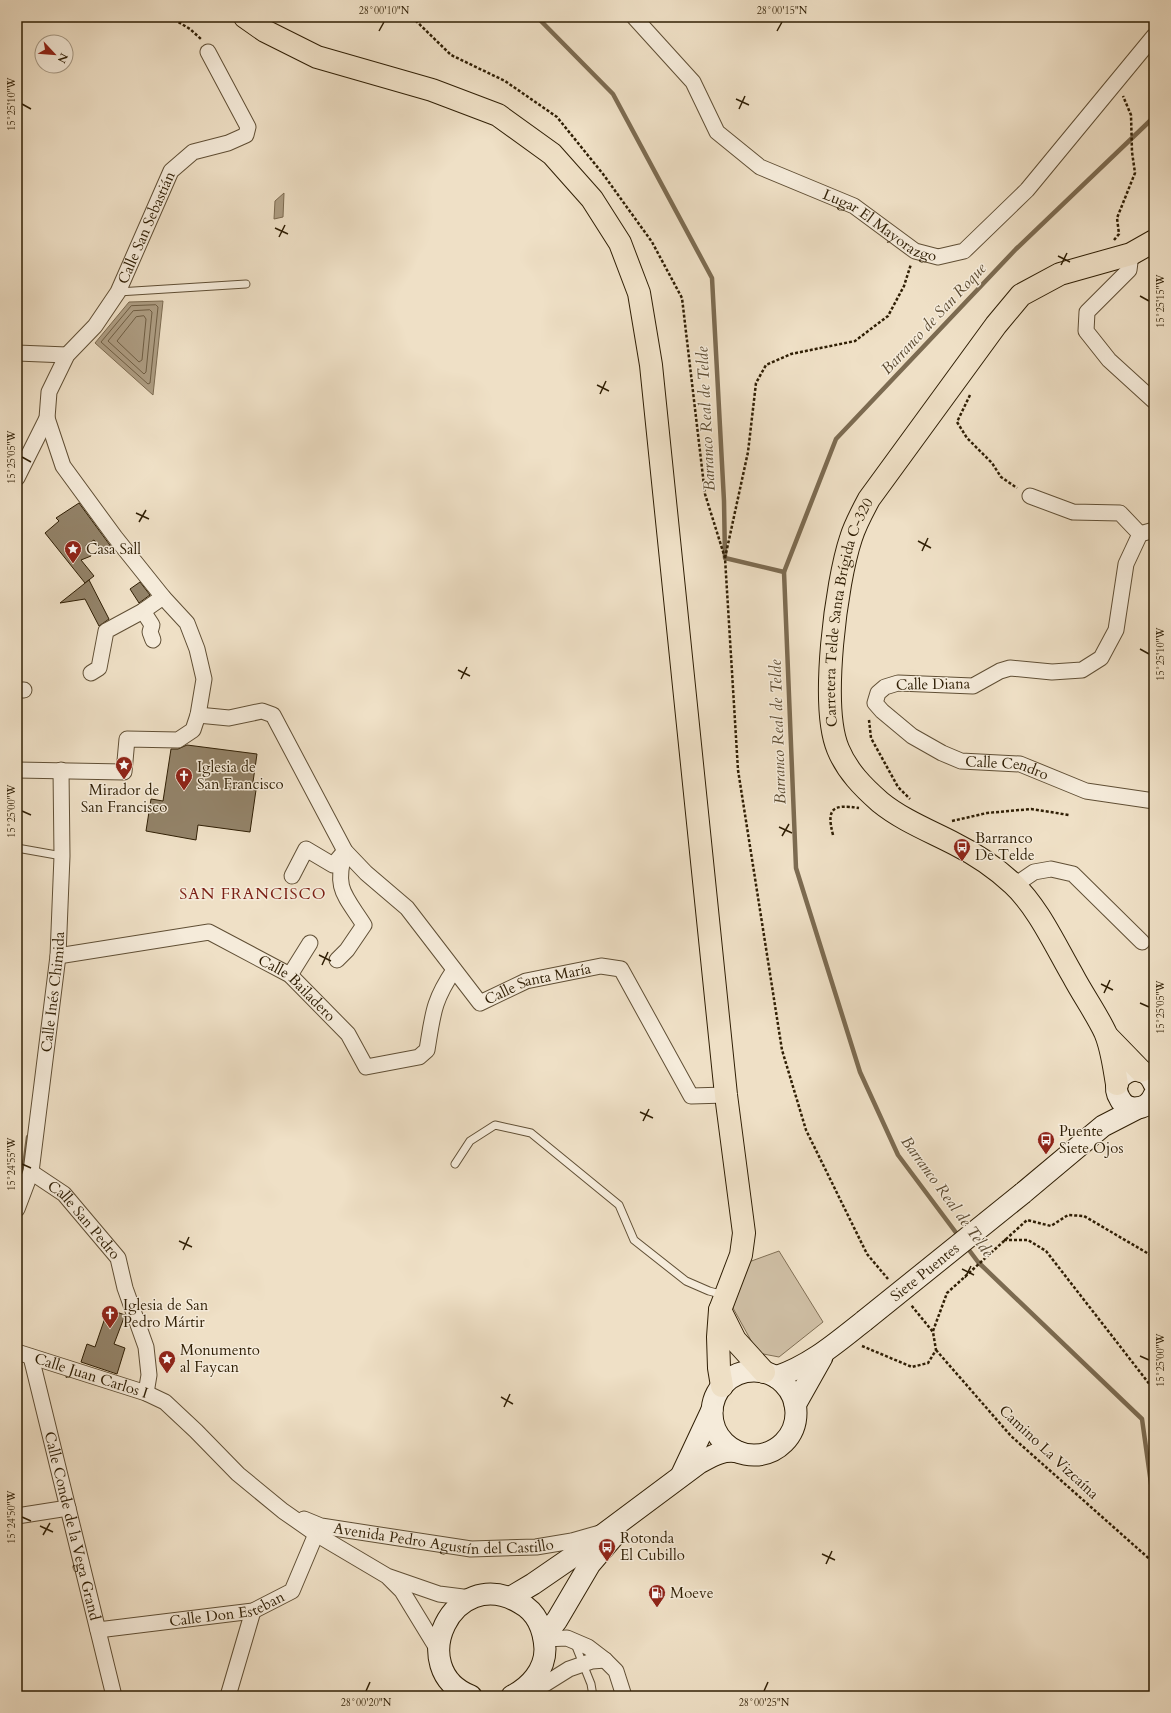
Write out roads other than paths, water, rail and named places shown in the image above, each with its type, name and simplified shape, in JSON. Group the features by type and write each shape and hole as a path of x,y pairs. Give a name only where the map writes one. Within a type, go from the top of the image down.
{"main road":[{"path":"244,17 265,31 317,57 432,90 498,115 552,154 592,199 620,243 639,293 651,365 726,1095 744,1233 741,1255 723,1303 718,1337 719,1368 722,1386"},
{"path":"265,17 282,40"},
{"name":"Carretera Telde Santa Brígida C-320","path":"1149,1090 1105,1033 1045,926 1015,885 993,868 957,845 904,818 882,803 856,780 838,750 830,700 834,627 844,565 851,537 869,499 996,325 1021,295 1060,274 1131,254 1154,241"},
{"name":"Carretera Telde Santa Brígida C-320","path":"1105,1033 1117,1087"},
{"path":"1103,1126 1112,1108 1117,1087 1124,1074 1130,1071 1149,1090"},
{"path":"1117,1087 1121,1102 1126,1106 1149,1090"},
{"path":"1103,1126 1149,1090"},
{"name":"Siete Puentes","path":"770,1375 806,1365 824,1353 1103,1126"},
{"path":"511,1597 533,1584 629,1516 682,1474 715,1454 728,1450 750,1455 763,1454 775,1449 785,1441 792,1430 795,1418 795,1405 792,1394 785,1385 770,1375 735,1340 723,1303"},
{"path":"795,1405 824,1353"},
{"path":"682,1474 722,1386 731,1378 741,1373 752,1371 770,1375"},
{"path":"712,1410 713,1423 718,1435 727,1445 738,1452"},
{"path":"544,1638 557,1620 590,1564 629,1516"},
{"path":"471,1696 454,1690 440,1663 438,1650 440,1634 446,1619 457,1606 471,1598 491,1594 511,1597 526,1606 538,1620 544,1638 545,1653 542,1666 535,1678 521,1692"}],"street":[{"name":"Lugar El Mayorazgo","path":"634,17 693,82 717,132 760,167 854,206 915,252 938,257 964,251 1027,190 1154,36"},
{"name":"Calle San Sebastián","path":"47,418 50,392 67,355 95,326 118,292 171,170 193,152 228,143 246,135 248,127 208,52"},
{"path":"1131,254 1129,270 1087,312 1086,331 1109,360 1154,401"},
{"path":"17,354 67,355"},
{"path":"17,478 47,418"},
{"path":"17,770 124,772 127,739 178,740 193,730 198,715 204,679 197,649 187,623 163,597 115,537 63,466 47,418"},
{"path":"1030,496 1073,512 1120,513 1147,532"},
{"name":"Calle Diana","path":"875,703 878,692 885,687 898,683 973,686 1000,671 1010,668 1052,672 1082,670 1101,658 1116,630 1126,564 1147,532"},
{"path":"91,674 99,668 106,631 143,611 163,597"},
{"path":"143,611 152,625 150,632 153,640"},
{"name":"Calle Cendro","path":"875,703 882,711 912,736 961,761 1020,764 1086,791 1154,801"},
{"name":"Calle Santa María","path":"198,715 229,718 262,711 272,714 345,851 366,873 407,908 480,1003 526,981 600,966 620,969 691,1096 726,1095"},
{"name":"Calle Inés Chimida","path":"17,1209 31,1172 58,956 62,856 61,770"},
{"path":"292,876 306,849 333,865 345,851"},
{"path":"337,960 347,950 364,925 340,888 340,870 345,851"},
{"path":"1015,885 1034,872 1051,869 1072,874 1142,942"},
{"name":"Calle Bailadero","path":"58,956 209,932 290,975 348,1034 366,1067 419,1057 427,1050 434,1004 441,989 454,970"},
{"path":"290,975 310,944"},
{"name":"Calle San Pedro","path":"31,1172 64,1194 118,1258 125,1288 146,1347 149,1375 146,1393"},
{"name":"Calle Juan Carlos I","path":"24,1354 146,1393 165,1402"},
{"name":"Calle Conde de la Vega Grand","path":"24,1354 68,1508 114,1696"},
{"name":"Avenida Pedro Agustín del Castillo","path":"165,1402 238,1474 283,1511 316,1534 387,1576 439,1594 471,1598"},
{"path":"17,1516 68,1508"},
{"name":"Avenida Pedro Agustín del Castillo","path":"283,1511 321,1526 471,1549 536,1547 572,1541 606,1532"},
{"name":"Calle Don Esteban","path":"98,1630 253,1611 292,1591 316,1534"},
{"name":"Avenida Pedro Agustín del Castillo","path":"387,1576 402,1591 438,1650"},
{"path":"228,1696 253,1611"},
{"path":"544,1638 567,1638 588,1647 616,1671 624,1696"},
{"path":"521,1692 545,1684 569,1669 584,1664 605,1660"}],"lane":[{"name":"Calle San Sebastián","path":"118,292 246,284"},
{"path":"17,848 62,856"},
{"path":"455,1164 470,1141 495,1125 531,1133 619,1205 634,1240 686,1281 709,1291 723,1303"},
{"path":"574,1641 591,1684 593,1696"}],"water":[{"path":"284,193 283,217 274,219 275,201"},
{"path":"163,301 153,395 95,343 129,302"}],"waterway":[{"name":"Barranco Real de Telde","path":"537,17 613,94 712,278 724,501 725,558 784,572"},
{"name":"Barranco Real de Telde","path":"960,1238 898,1155 860,1072 796,868 784,572 836,439 1016,249 1154,117"},
{"path":"17,1184 25,1159 28,1137"},
{"name":"Barranco Real de Telde","path":"966,1246 978,1262 1142,1419 1154,1505"}],"place":[{"name":"Casa Sall","path":"73,564"},
{"name":"Mirador de San Francisco","path":"124,780"},
{"name":"Iglesia de San Francisco","path":"184,791"},
{"name":"Barranco De Telde","path":"962,862"},
{"name":"Puente Siete Ojos","path":"1046,1155"},
{"name":"Iglesia de San Pedro Mártir","path":"110,1329"},
{"name":"Monumento al Faycan","path":"167,1374"},
{"name":"Rotonda El Cubillo","path":"607,1562"},
{"name":"Moeve","path":"657,1608"}],"district":[{"name":"SAN FRANCISCO","path":"253,893"}],"water label":[{"name":"Barranco de San Roque","path":"933,318"}]}
